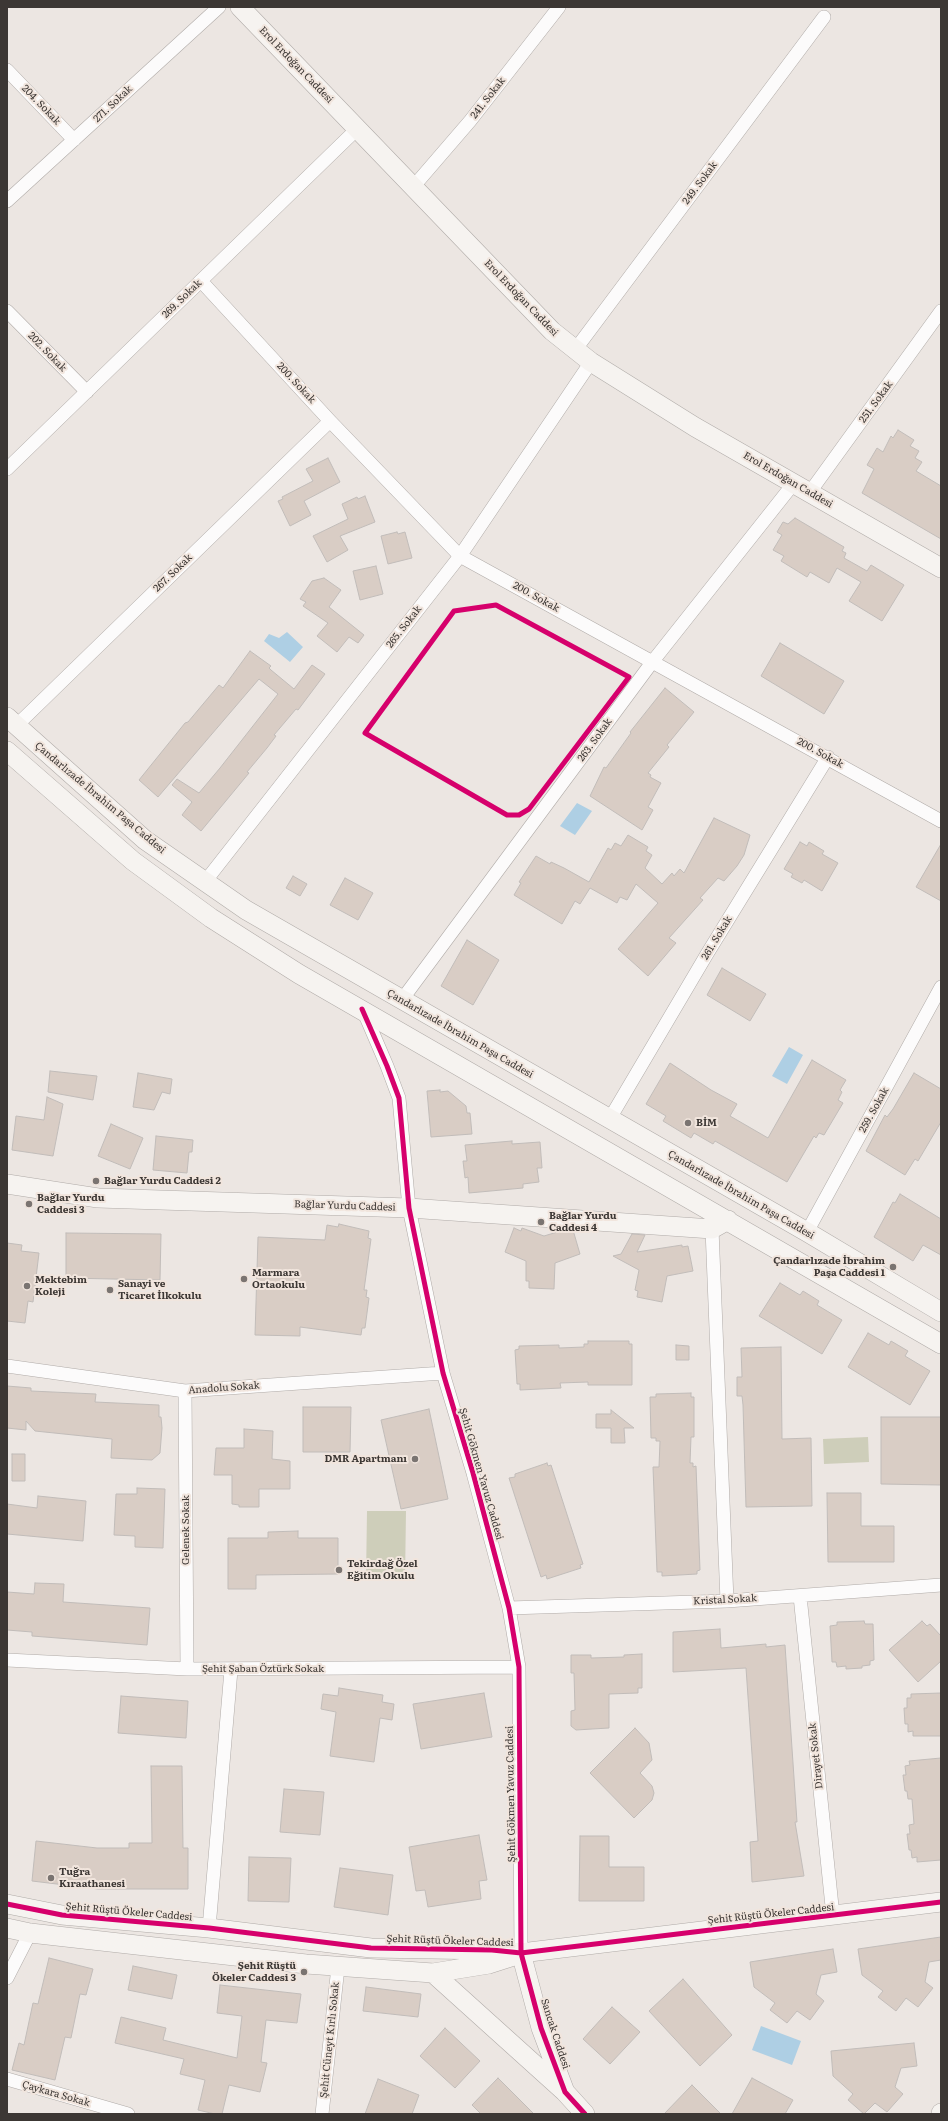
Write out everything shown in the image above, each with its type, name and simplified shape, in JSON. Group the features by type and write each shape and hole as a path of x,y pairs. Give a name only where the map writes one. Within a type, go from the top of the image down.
{"street":[{"name":"271. Sokak","path":"7,201 219,7"},
{"name":"Erol Erdoğan Caddesi","path":"240,7 552,331 575,350 591,362 695,427 941,568"},
{"name":"241. Sokak","path":"414,186 470,121 559,7"},
{"name":"249. Sokak","path":"575,350 824,17"},
{"name":"204. Sokak","path":"7,70 74,140"},
{"name":"269. Sokak","path":"7,469 357,129"},
{"name":"200. Sokak","path":"201,282 330,421 460,556 654,661 941,821"},
{"name":"202. Sokak","path":"7,311 87,392"},
{"name":"251. Sokak","path":"802,488 939,317"},
{"name":"265. Sokak","path":"204,883 460,556 591,362"},
{"name":"267. Sokak","path":"11,721 330,421"},
{"name":"263. Sokak","path":"401,1001 654,661 802,488"},
{"name":"Çandarlızade İbrahim Paşa Caddesi","path":"11,721 145,840 204,883 276,928 401,1001 807,1232 941,1312"},
{"path":"7,751 133,861 211,918 299,974 362,1009 720,1225 941,1344"},
{"name":"261. Sokak","path":"609,1120 735,908 828,757"},
{"name":"259. Sokak","path":"807,1232 941,987"},
{"name":"Şehit Gökmen Yavuz Caddesi","path":"362,1009 387,1066 399,1098 409,1208 443,1372 473,1473 509,1608 519,1666 521,1953"},
{"name":"Bağlar Yurdu Caddesi","path":"7,1184 98,1198 409,1208 720,1225"},
{"path":"720,1225 727,1600"},
{"name":"Anadolu Sokak","path":"7,1366 185,1391 443,1372"},
{"name":"Gelenek Sokak","path":"185,1391 187,1669"},
{"name":"Kristal Sokak","path":"509,1608 727,1600 941,1585"},
{"name":"Dirayet Sokak","path":"800,1596 833,1916"},
{"name":"Şehit Şaban Öztürk Sokak","path":"7,1660 231,1670 519,1666"},
{"path":"205,1953 209,1928 231,1670"},
{"name":"Şehit Rüştü Ökeler Caddesi","path":"7,1928 30,1933 205,1953 338,1967 433,1973 489,1964 521,1953 941,1902"},
{"name":"Şehit Rüştü Ökeler Caddesi","path":"7,1904 36,1911 77,1917 209,1928 371,1948 492,1950 521,1953"},
{"path":"7,1978 30,1933 36,1911"},
{"name":"Sancak Caddesi","path":"521,1953 541,2028 565,2092"},
{"name":"Şehit Cüneyt Kırlı Sokak","path":"322,2114 338,1967"},
{"name":"Sancak Caddesi","path":"433,1973 565,2092 585,2114"},
{"name":"Çaykara Sokak","path":"7,2079 128,2114"}],"green space":[{"path":"868,1437 869,1462 824,1464 823,1439"},
{"path":"367,1511 406,1511 405,1580 366,1579"}],"water":[{"path":"287,632 303,647 290,662 264,641 269,634 279,638"},
{"path":"577,803 592,811 575,835 560,826"},
{"path":"789,1047 803,1055 787,1084 772,1076"},
{"path":"761,2026 801,2041 792,2065 752,2050"}],"building":[{"path":"898,430 914,440 910,446 919,451 915,458 922,462 916,471 941,486 941,539 862,493 874,469 867,465 877,448 883,452 891,436 893,438"},
{"path":"328,458 340,482 304,501 311,515 290,526 278,501 283,499 282,497 313,481 306,469"},
{"path":"365,496 375,522 340,536 348,550 327,562 313,536 348,519 342,504 357,497 358,499"},
{"path":"795,518 844,547 842,551 846,553 844,558 867,571 871,565 904,585 882,621 849,601 861,582 837,568 829,583 810,572 807,577 781,561 784,556 773,550 782,535 777,532 783,522 788,524"},
{"path":"397,532 398,534 405,532 412,558 388,564 381,536"},
{"path":"376,566 383,594 360,600 353,571"},
{"path":"324,578 341,590 329,607 364,635 358,643 349,637 337,652 317,636 328,623 303,606 306,602 300,599 312,581"},
{"path":"780,643 844,681 824,714 761,676"},
{"path":"250,651 271,666 269,668 294,689 312,665 325,674 298,710 296,709 274,735 276,736 247,772 249,773 201,831 182,815 192,802 172,785 177,779 199,793 278,694 259,679 158,797 139,780 185,723 188,722 219,685 223,688"},
{"path":"665,688 694,712 667,745 669,747 648,773 651,775 650,777 661,783 648,807 653,810 642,830 590,796 604,767 606,768 631,733 630,732"},
{"path":"714,818 750,835 744,855 724,881 718,878 700,898 703,900 669,938 676,943 648,976 618,949 658,903 636,884 627,900 620,897 617,903 590,888 580,904 575,901 562,924 514,895 521,883 519,882 536,856 550,864 551,862 564,868 589,882 608,848 611,850 615,843 621,846 628,835 648,847 646,851 652,855 645,868 662,884 672,873 674,876 680,869 684,873"},
{"path":"800,842 807,846 809,842 824,851 822,854 838,863 822,891 804,880 802,883 791,877 793,874 784,869"},
{"path":"941,844 941,901 916,887"},
{"path":"293,876 307,884 300,896 286,888"},
{"path":"345,878 373,893 358,920 330,905"},
{"path":"467,940 499,960 473,1005 441,986"},
{"path":"722,968 766,994 750,1021 707,995"},
{"path":"812,1060 846,1080 840,1090 842,1092 838,1100 843,1103 824,1135 819,1133 816,1138 814,1136 787,1182 715,1141 713,1144 694,1133 691,1138 663,1121 666,1116 646,1104 670,1063 711,1090 737,1104 730,1116 768,1138"},
{"path":"50,1071 97,1076 93,1100 48,1092"},
{"path":"138,1073 172,1079 170,1094 162,1092 154,1110 133,1107"},
{"path":"914,1073 941,1089 941,1122 918,1161 915,1159 905,1175 866,1151 885,1115 887,1117 893,1109"},
{"path":"440,1090 440,1092 448,1091 466,1106 467,1113 470,1113 472,1134 431,1137 427,1091"},
{"path":"47,1097 63,1104 53,1156 12,1150 16,1116 44,1120"},
{"path":"111,1124 143,1138 130,1169 98,1156"},
{"path":"156,1136 193,1140 192,1152 189,1152 187,1173 153,1170"},
{"path":"512,1141 512,1144 540,1142 542,1168 537,1168 539,1182 523,1184 523,1188 469,1193 468,1177 465,1178 463,1161 467,1161 465,1145"},
{"path":"900,1194 941,1219 941,1255 923,1245 913,1261 874,1237 893,1202 895,1203"},
{"path":"339,1224 369,1231 368,1238 371,1239 364,1290 367,1290 366,1297 369,1298 365,1328 362,1328 361,1335 300,1327 300,1336 255,1335 258,1237 325,1240 327,1225 338,1227"},
{"path":"514,1228 521,1231 522,1228 544,1236 564,1230 566,1232 573,1230 580,1254 555,1263 554,1289 529,1288 529,1281 526,1281 526,1261 505,1252"},
{"path":"66,1233 161,1234 160,1280 66,1278"},
{"path":"632,1234 645,1235 637,1252 682,1245 682,1247 688,1246 693,1271 667,1276 662,1302 637,1297 638,1291 635,1290 639,1270 613,1256 621,1254"},
{"path":"7,1243 22,1245 21,1251 39,1253 33,1302 28,1301 25,1323 7,1321"},
{"path":"780,1283 800,1295 803,1291 819,1301 817,1305 842,1320 822,1354 759,1316"},
{"path":"868,1333 889,1345 891,1341 908,1351 905,1356 930,1371 910,1405 848,1367"},
{"path":"588,1341 629,1341 629,1344 632,1344 632,1385 588,1385 588,1382 560,1383 561,1388 520,1390 520,1384 517,1384 515,1350 519,1349 519,1346 559,1345 559,1348 584,1347 584,1344 588,1344"},
{"path":"676,1345 689,1346 689,1360 676,1360"},
{"path":"781,1347 782,1439 811,1438 812,1506 746,1507 743,1405 742,1396 737,1396 737,1377 742,1377 741,1348"},
{"path":"7,1386 31,1388 31,1391 96,1394 95,1402 159,1405 159,1417 161,1417 162,1428 160,1453 152,1460 111,1458 112,1439 35,1431 26,1421 26,1430 7,1428"},
{"path":"691,1393 691,1397 694,1397 694,1437 691,1437 690,1463 693,1463 693,1467 696,1466 700,1570 697,1571 697,1574 662,1576 662,1572 657,1572 653,1467 659,1467 660,1441 656,1441 656,1438 651,1438 650,1397 656,1397 656,1394"},
{"path":"303,1407 351,1407 350,1452 303,1452"},
{"name":"DMR Apartmanı","path":"429,1409 448,1499 401,1509 381,1420"},
{"path":"611,1410 634,1428 624,1428 625,1443 611,1443 611,1428 596,1428 596,1414 611,1414"},
{"path":"881,1417 941,1417 941,1485 881,1484"},
{"path":"244,1429 273,1431 272,1459 290,1461 290,1489 259,1489 259,1507 239,1507 239,1505 232,1504 232,1475 214,1475 216,1448 244,1448"},
{"path":"12,1454 25,1454 25,1481 12,1481"},
{"path":"547,1463 548,1466 551,1465 583,1564 580,1565 581,1568 547,1579 546,1575 541,1577 509,1478 515,1477 515,1474"},
{"path":"137,1488 165,1489 163,1548 135,1547 135,1536 114,1535 116,1494 137,1494"},
{"path":"827,1493 861,1493 861,1526 894,1526 894,1562 828,1562"},
{"path":"38,1496 86,1501 83,1541 7,1534 7,1504 37,1508"},
{"path":"298,1531 298,1538 338,1538 338,1574 256,1575 256,1589 228,1589 228,1538 268,1538 268,1532"},
{"path":"35,1583 64,1584 63,1602 150,1608 147,1645 32,1636 32,1632 7,1630 7,1592 34,1594"},
{"path":"864,1621 865,1624 873,1624 874,1660 870,1661 870,1665 862,1666 862,1668 846,1669 846,1666 837,1667 836,1662 832,1662 830,1626 837,1625 837,1622"},
{"path":"922,1621 927,1626 930,1624 941,1636 941,1661 918,1682 889,1650"},
{"path":"720,1629 721,1648 766,1644 766,1647 785,1645 797,1822 795,1822 804,1876 752,1882 750,1842 758,1841 746,1668 673,1672 673,1632"},
{"path":"642,1654 642,1688 638,1688 638,1693 609,1694 609,1728 576,1730 571,1726 571,1711 575,1710 574,1673 571,1673 571,1655 591,1655 591,1658 624,1657 624,1655"},
{"path":"339,1688 383,1695 382,1702 394,1704 392,1720 380,1718 374,1762 330,1756 336,1712 321,1709 323,1694 338,1696"},
{"path":"484,1693 492,1737 421,1749 413,1704"},
{"path":"941,1693 941,1736 913,1736 913,1731 908,1732 908,1724 905,1724 904,1708 907,1708 907,1698 911,1698 911,1694"},
{"path":"121,1696 188,1701 186,1738 118,1733"},
{"path":"635,1728 649,1743 652,1760 640,1773 652,1786 654,1793 652,1800 634,1818 590,1773"},
{"path":"941,1758 941,1860 917,1862 917,1857 912,1858 911,1850 909,1850 907,1834 910,1834 909,1825 914,1824 912,1799 908,1799 907,1791 905,1791 903,1775 906,1775 905,1766 910,1765 909,1761"},
{"path":"151,1766 182,1766 183,1848 188,1848 188,1889 98,1889 32,1881 36,1841 97,1848 129,1848 129,1843 152,1843"},
{"path":"284,1789 324,1792 320,1835 280,1832"},
{"path":"479,1835 487,1880 479,1881 481,1899 428,1907 425,1890 416,1891 409,1847"},
{"path":"580,1836 609,1836 609,1867 644,1867 644,1901 579,1901"},
{"path":"249,1857 291,1858 289,1902 248,1901"},
{"path":"340,1868 393,1875 388,1915 334,1907"},
{"path":"941,1937 941,1960 929,1962 925,1982 933,1988 918,2007 906,1998 896,2011 878,1997 883,1991 862,1975 858,1949"},
{"path":"833,1949 837,1972 821,1975 816,1994 824,2001 810,2020 797,2011 787,2023 770,2010 775,2003 754,1987 750,1962"},
{"path":"49,1958 93,1969 86,1995 80,1994 71,2038 65,2037 55,2080 12,2070 19,2043 24,2045 33,2003 38,2004"},
{"path":"133,1966 177,1975 172,1999 128,1990"},
{"path":"683,1979 732,2035 700,2066 649,2011"},
{"path":"220,1985 301,1994 297,2023 266,2020 261,2062 267,2063 260,2092 229,2085 222,2114 215,2114 198,2110 205,2080 180,2074 184,2059 115,2043 121,2017 166,2028 163,2040 237,2058 242,2016 217,2013"},
{"path":"366,1987 421,1994 418,2017 363,2011"},
{"path":"612,2007 640,2032 610,2064 583,2039"},
{"path":"445,2028 480,2061 455,2088 420,2056"},
{"path":"914,2043 917,2066 901,2068 895,2087 903,2094 887,2112 875,2103 864,2114 848,2100 853,2094 833,2076 831,2051"},
{"path":"498,2078 534,2114 481,2114 472,2105"},
{"path":"752,2078 793,2100 785,2114 732,2114"},
{"path":"378,2079 419,2095 412,2114 365,2114"},
{"path":"692,2085 721,2114 664,2114"}],"cycle path":[{"path":"496,605 629,677 529,809 519,815 507,815 365,733 454,611 496,605"},
{"path":"362,1009 387,1066 399,1098 409,1208 443,1373 473,1473 509,1608 519,1667 521,1953 541,2028 565,2092 585,2114"},
{"path":"7,1904 62,1915 209,1928 371,1948 492,1950 521,1953 941,1902"}],"place":[{"name":"BİM","path":"688,1123"},
{"name":"Bağlar Yurdu Caddesi 2","path":"96,1181"},
{"name":"Bağlar Yurdu Caddesi 3","path":"29,1204"},
{"name":"Bağlar Yurdu Caddesi 4","path":"541,1222"},
{"name":"Çandarlızade İbrahim Paşa Caddesi 1","path":"893,1267"},
{"name":"Marmara Ortaokulu","path":"244,1279"},
{"name":"Mektebim Koleji","path":"27,1286"},
{"name":"Sanayi ve Ticaret İlkokulu","path":"110,1290"},
{"name":"DMR Apartmanı","path":"415,1459"},
{"name":"Tekirdağ Özel Eğitim Okulu","path":"339,1570"},
{"name":"Tuğra Kıraathanesi","path":"51,1878"},
{"name":"Şehit Rüştü Ökeler Caddesi 3","path":"304,1972"}]}
